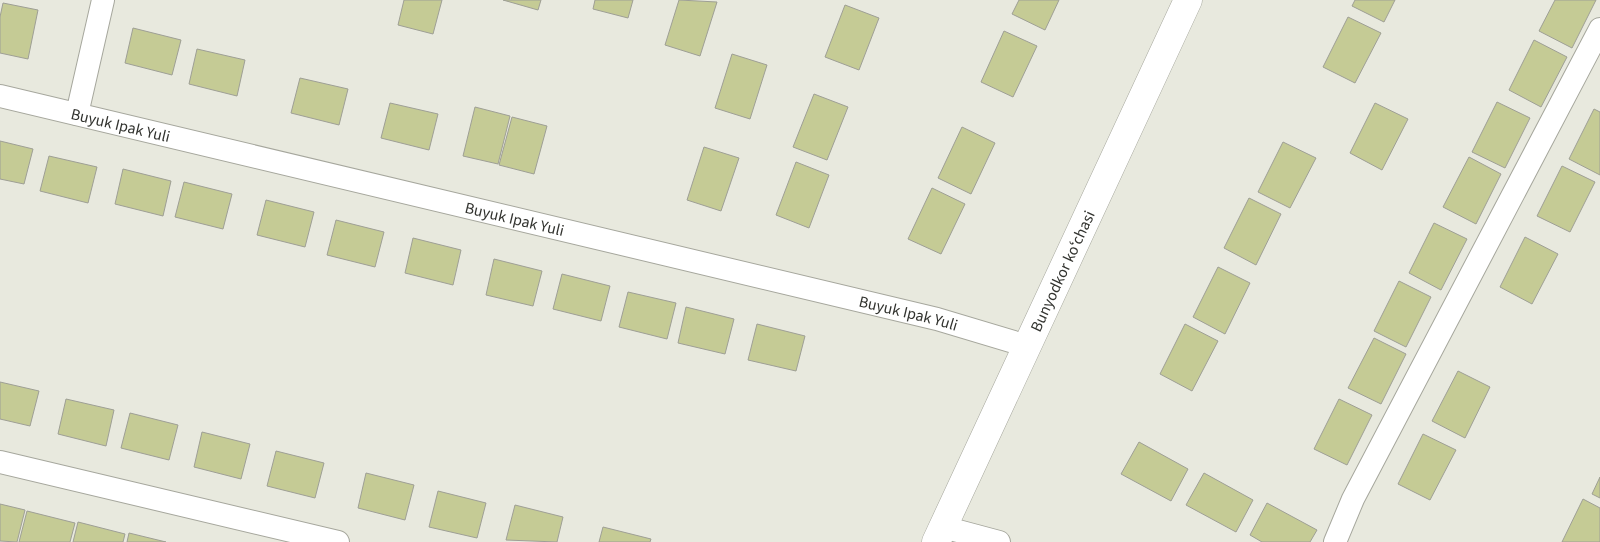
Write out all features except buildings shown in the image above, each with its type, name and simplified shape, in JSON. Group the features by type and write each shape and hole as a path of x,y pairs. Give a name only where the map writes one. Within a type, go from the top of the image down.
{"main road":[{"name":"Bunyodkor koʻchasi","path":"939,535 1188,0"}],"street":[{"path":"76,114 103,0"},
{"path":"1335,542 1353,499 1600,29"},
{"name":"Buyuk Ipak Yuli","path":"0,96 937,319 1027,346"},
{"path":"0,462 338,542"},
{"path":"939,535 999,542"}]}
